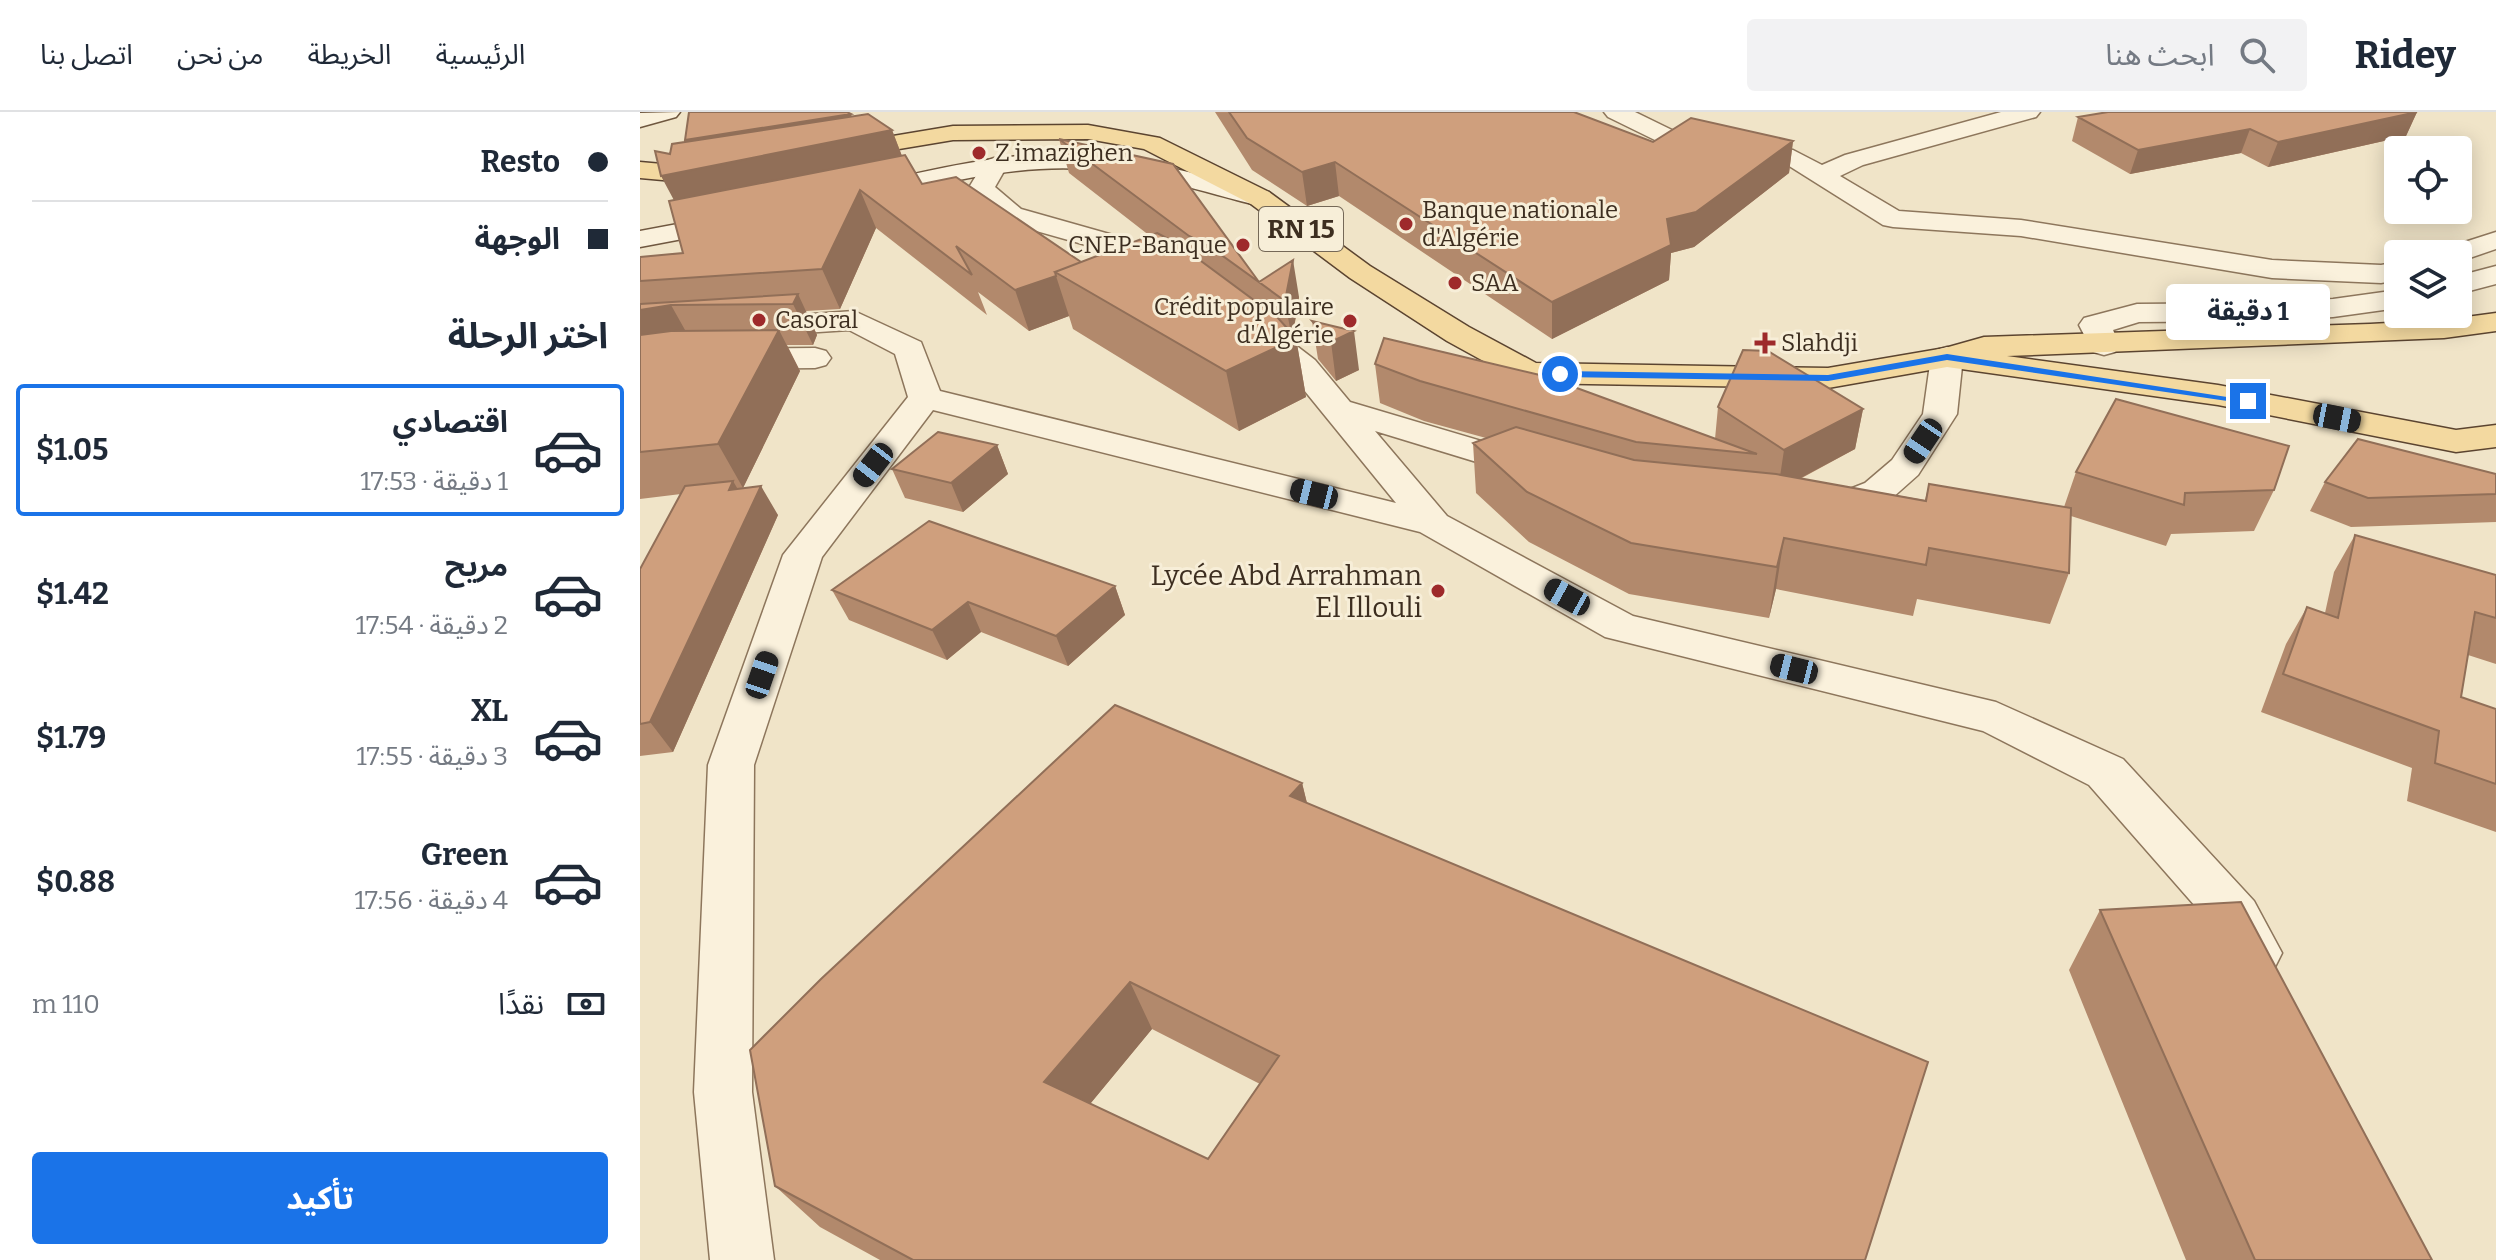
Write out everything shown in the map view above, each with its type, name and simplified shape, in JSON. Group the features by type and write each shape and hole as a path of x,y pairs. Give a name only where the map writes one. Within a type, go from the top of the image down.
{"main road":[{"name":"RN 15","path":"815,155 953,133 1088,132 1151,143 1260,198 1360,272 1458,334 1530,373 1828,378 1947,357 1984,347 2104,345 2444,329 2496,322"},
{"path":"640,170 696,175 741,167"},
{"path":"2188,340 2179,352 2181,372 2218,395"},
{"name":"RN 15","path":"1947,357 2218,395 2456,441 2496,436"}],"street":[{"path":"640,120 668,112"},
{"path":"1616,112 1668,137 1793,158 1893,219 2021,228 2272,269 2384,281"},
{"path":"1822,174 1854,160 2028,112"},
{"path":"830,201 994,166 1086,161 1120,165 1260,198"},
{"path":"994,166 981,189 1011,215 1110,243 1211,296 1303,367 1433,524"},
{"path":"640,239 768,214"},
{"path":"2472,248 2496,240"},
{"path":"2472,281 2496,275"},
{"path":"2104,345 2095,325 2137,313 2333,308 2384,286"},
{"path":"640,335 854,320 910,349 925,398"},
{"path":"1793,513 1839,507 1878,491 1905,467 1940,414 1947,357"},
{"path":"640,368 694,359 815,358"},
{"path":"925,398 1433,524 1620,627 1996,718 2106,772 2236,916 2272,985"},
{"path":"742,1260 723,1092 731,765 803,555 925,398"},
{"path":"1338,409 1478,453 1559,474"}],"building":[{"path":"689,112 847,112 851,114 685,140"},
{"path":"1229,112 1574,112 1653,142 1691,118 1793,141 1696,212 1667,219 1671,245 1552,302 1335,162 1302,172 1247,138"},
{"path":"2108,112 2417,112 2278,142 2250,129 2138,150 2078,117"},
{"path":"868,114 892,130 661,176 655,151 670,154 672,144"},
{"path":"1059,139 1173,164 1259,282 1293,260 1285,301 1209,246 1189,236"},
{"path":"905,155 922,184 956,177 1081,262 1055,272 1056,276 1015,290 956,246 972,275 860,190 822,269 640,281 640,257 683,253 669,201"},
{"path":"1157,233 1178,244 1278,318 1296,338 1226,371 1055,272"},
{"path":"798,294 793,304 671,305 640,310 640,304"},
{"path":"1312,321 1354,331 1331,342"},
{"path":"779,330 718,444 640,452 640,335 671,331"},
{"path":"1384,338 1544,376 1757,454 1636,442 1420,381 1375,364"},
{"path":"1743,350 1768,351 1863,409 1784,450 1718,407"},
{"path":"2116,399 2289,446 2274,490 2185,493 2184,505 2076,472"},
{"path":"1516,427 1634,460 1776,474 1926,501 1929,484 2071,508 2069,573 1929,548 1926,565 1784,538 1777,567 1631,543 1527,492 1473,443"},
{"path":"938,432 997,445 951,483 892,469"},
{"path":"2358,439 2496,474 2496,494 2368,498 2325,482"},
{"path":"733,481 729,490 761,486 650,722 640,724 640,569 685,486"},
{"path":"929,521 1115,586 1056,636 968,602 932,630 832,590"},
{"path":"2355,535 2496,575 2496,618 2475,612 2461,697 2496,709 2496,784 2435,763 2439,731 2283,674 2307,607 2338,618"},
{"path":"1115,705 1302,783 1290,796 1928,1062 1865,1260 913,1260 775,1186 750,1050 821,979","holes":["1130,982 1279,1056 1208,1159 1044,1082"]},
{"path":"2241,902 2432,1260 2255,1260 2100,910"}],"place":[{"name":"Z imazighen","path":"979,153"},
{"name":"Banque nationale d'Algérie","path":"1406,224"},
{"name":"CNEP-Banque","path":"1243,245"},
{"name":"SAA","path":"1455,283"},
{"name":"Casoral","path":"759,320"},
{"name":"Crédit populaire d'Algérie","path":"1350,321"},
{"name":"Slahdji","path":"1765,343"},
{"name":"Lycée Abd Arrahman El Illouli","path":"1438,591"}],"route":[{"path":"1560,374 1828,378 1947,357 2248,401"}]}
